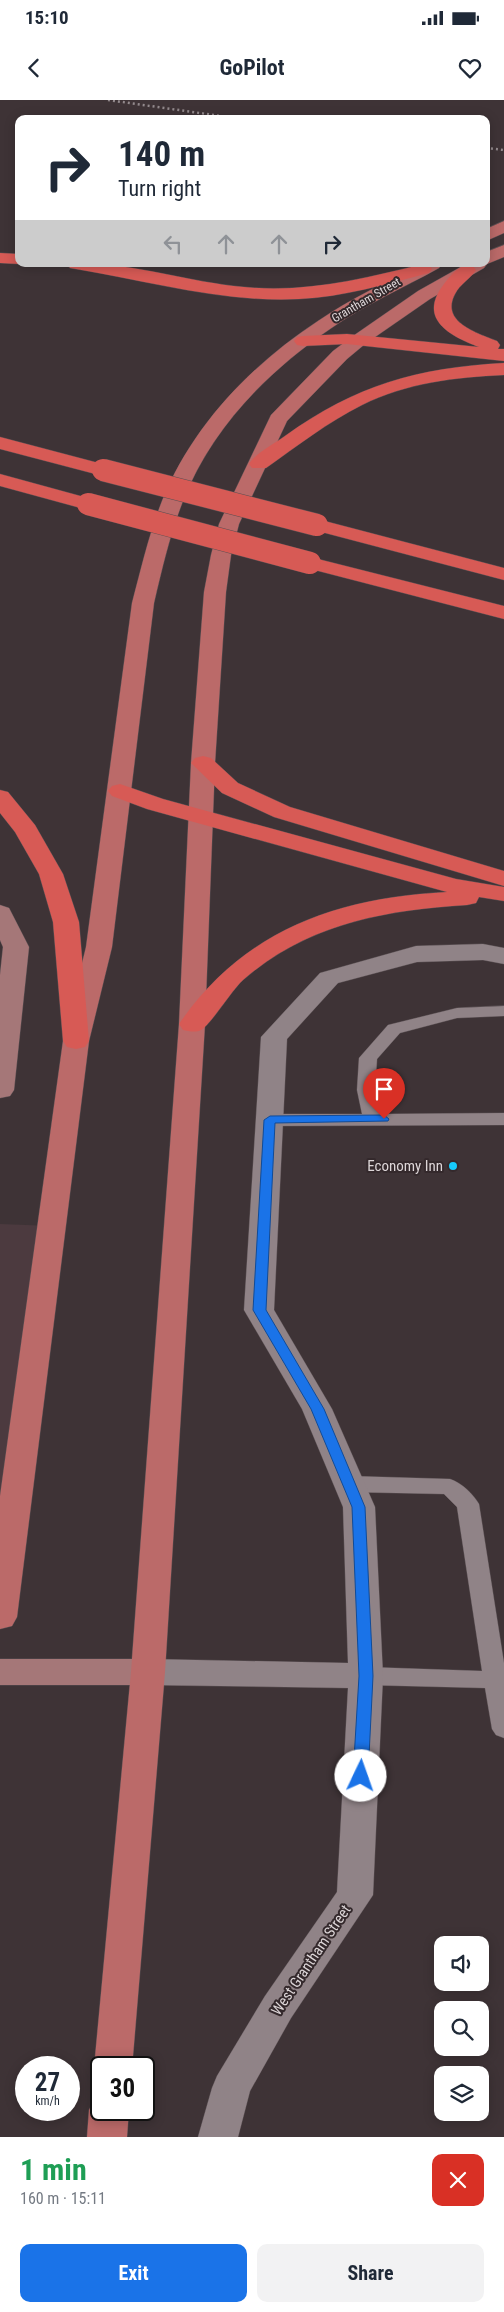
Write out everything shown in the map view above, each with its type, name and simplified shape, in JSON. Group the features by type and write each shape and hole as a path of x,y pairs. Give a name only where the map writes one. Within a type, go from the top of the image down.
{"highway":[{"path":"0,258 15,259"},
{"path":"94,267 230,290 277,295 324,292 424,267"},
{"path":"473,267 446,294 442,306 444,316 458,332 504,350"},
{"path":"302,341 359,340 504,355"},
{"path":"259,464 340,409 372,394 436,376 504,369"},
{"path":"0,443 504,574"},
{"path":"0,480 504,613"},
{"path":"203,763 230,788 282,812 504,879"},
{"path":"120,791 200,816 454,886 504,894"},
{"path":"0,797 26,830 51,874 66,922 76,1041"},
{"path":"192,1024 233,976 263,951 295,932 330,919 378,906 429,899 504,900"}],"main road":[{"path":"490,234 504,226"},
{"path":"490,258 504,250"},
{"name":"Grantham Street","path":"0,1617 76,1041 99,947 143,603 157,547 173,500 205,439 226,411 278,359 302,341 344,313 426,267"},
{"name":"Grantham Street","path":"114,2056 148,1672 192,1024 203,763 215,592 221,555 230,524 278,419 340,356 359,340 424,295 473,267"},
{"path":"107,2137 108,2121"}],"street":[{"path":"0,913 16,947 0,1090"},
{"name":"West Grantham Street","path":"218,2137 231,2088 278,2007 355,1895 366,1676 359,1507 317,1409 259,1310 274,1037 329,978 416,954 483,952 504,956"},
{"path":"0,1672 148,1672 366,1676"}],"lane":[{"path":"373,1119 366,1090 368,1058 394,1029 457,1013 504,1011"},
{"path":"270,1120 504,1119"},
{"path":"350,1484 450,1487 468,1504 504,1729"},
{"path":"366,1676 495,1680"}],"shaded area":[{"path":"0,1224 51,1226 0,1618"}],"railway":[{"path":"108,100 214,115"},
{"path":"490,148 504,150"}],"place":[{"name":"Economy Inn","path":"453,1166"}],"route":[{"path":"361,1776 366,1676 359,1507 317,1409 259,1310 270,1120 384,1119"}]}
